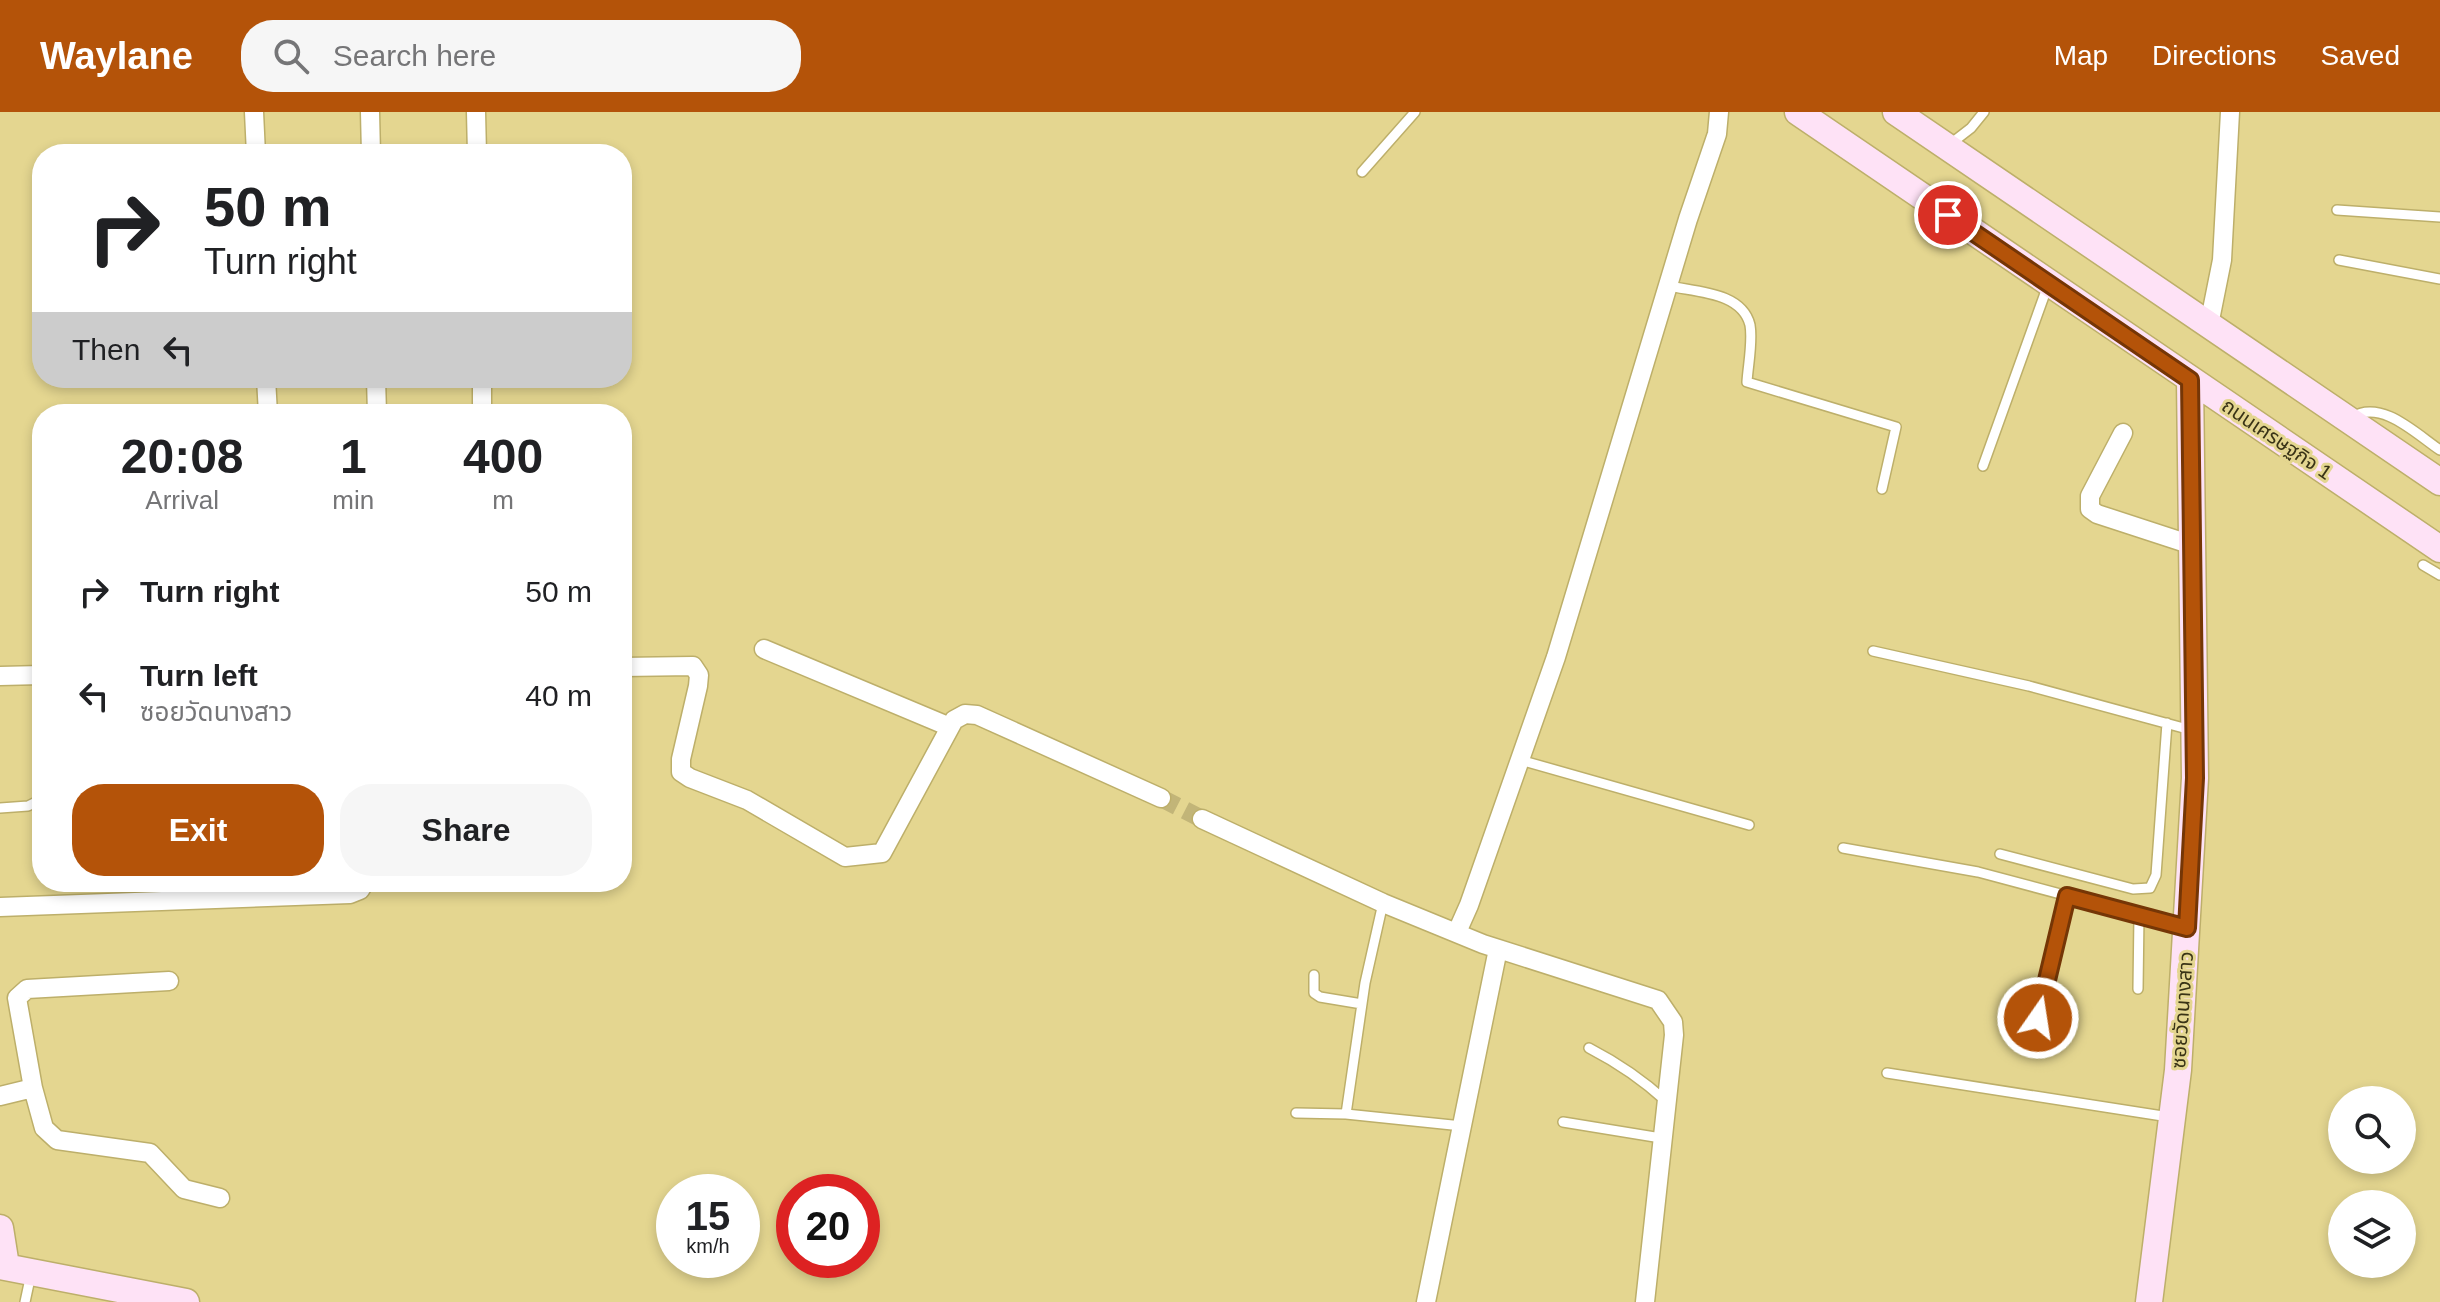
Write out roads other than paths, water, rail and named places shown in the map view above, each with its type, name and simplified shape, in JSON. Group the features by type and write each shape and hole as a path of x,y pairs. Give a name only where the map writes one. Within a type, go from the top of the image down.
{"main road":[{"name":"ถนนเศรษฐกิจ 1","path":"1798,112 2190,380 2431,557"},
{"path":"1896,112 2440,482"},
{"name":"ซอยวัดนางสาว","path":"2149,1302 2178,1070 2195,778 2190,380"},
{"path":"0,1228 2,1273 32,1271 186,1302"}],"street":[{"path":"254,112 256,144"},
{"path":"370,112 371,144"},
{"path":"476,112 477,144"},
{"path":"1457,932 1556,657 1688,219 1717,134 1719,112"},
{"path":"2209,325 2222,260 2230,112"},
{"path":"2123,433 2090,496 2090,509 2192,545"},
{"path":"764,649 950,727"},
{"path":"632,667 693,666 699,675 681,772 747,800 845,857 882,853 954,720 965,714 977,715 1161,798"},
{"path":"0,676 32,675"},
{"path":"1202,819 1383,903 1498,949 1658,1000 1673,1022 1645,1302"},
{"path":"0,907 355,892"},
{"path":"1426,1302 1498,949"},
{"path":"169,981 27,989 17,998 16,1093 57,1140 150,1153 184,1189 220,1198"}],"lane":[{"path":"1362,172 1415,112"},
{"path":"1947,146 1971,128 1984,112"},
{"path":"2337,210 2440,217"},
{"path":"2339,260 2440,279"},
{"path":"1983,466 2048,284"},
{"path":"1669,286 1732,300 1743,311 1750,326 1747,382 1896,427 1882,489"},
{"path":"2347,420 2372,410 2387,415 2440,450"},
{"path":"2431,557 2440,575"},
{"path":"1873,651 2029,686 2195,731"},
{"path":"2000,854 2133,889 2150,888 2156,875 2167,723"},
{"path":"1520,760 1749,825"},
{"path":"0,808 32,804"},
{"path":"1843,848 1978,872 2187,928"},
{"path":"2038,1018 2067,896"},
{"path":"1346,1114 1362,1004 1383,903"},
{"path":"2138,989 2139,915"},
{"path":"1314,975 1314,993 1320,997 1362,1004"},
{"path":"1589,1048 1612,1060 1667,1102"},
{"path":"1887,1073 2172,1118"},
{"path":"1296,1113 1346,1114 1462,1126"},
{"path":"1563,1122 1661,1138"},
{"path":"25,1302 32,1271"}],"tunnel":[{"path":"1161,798 1202,819"}]}
